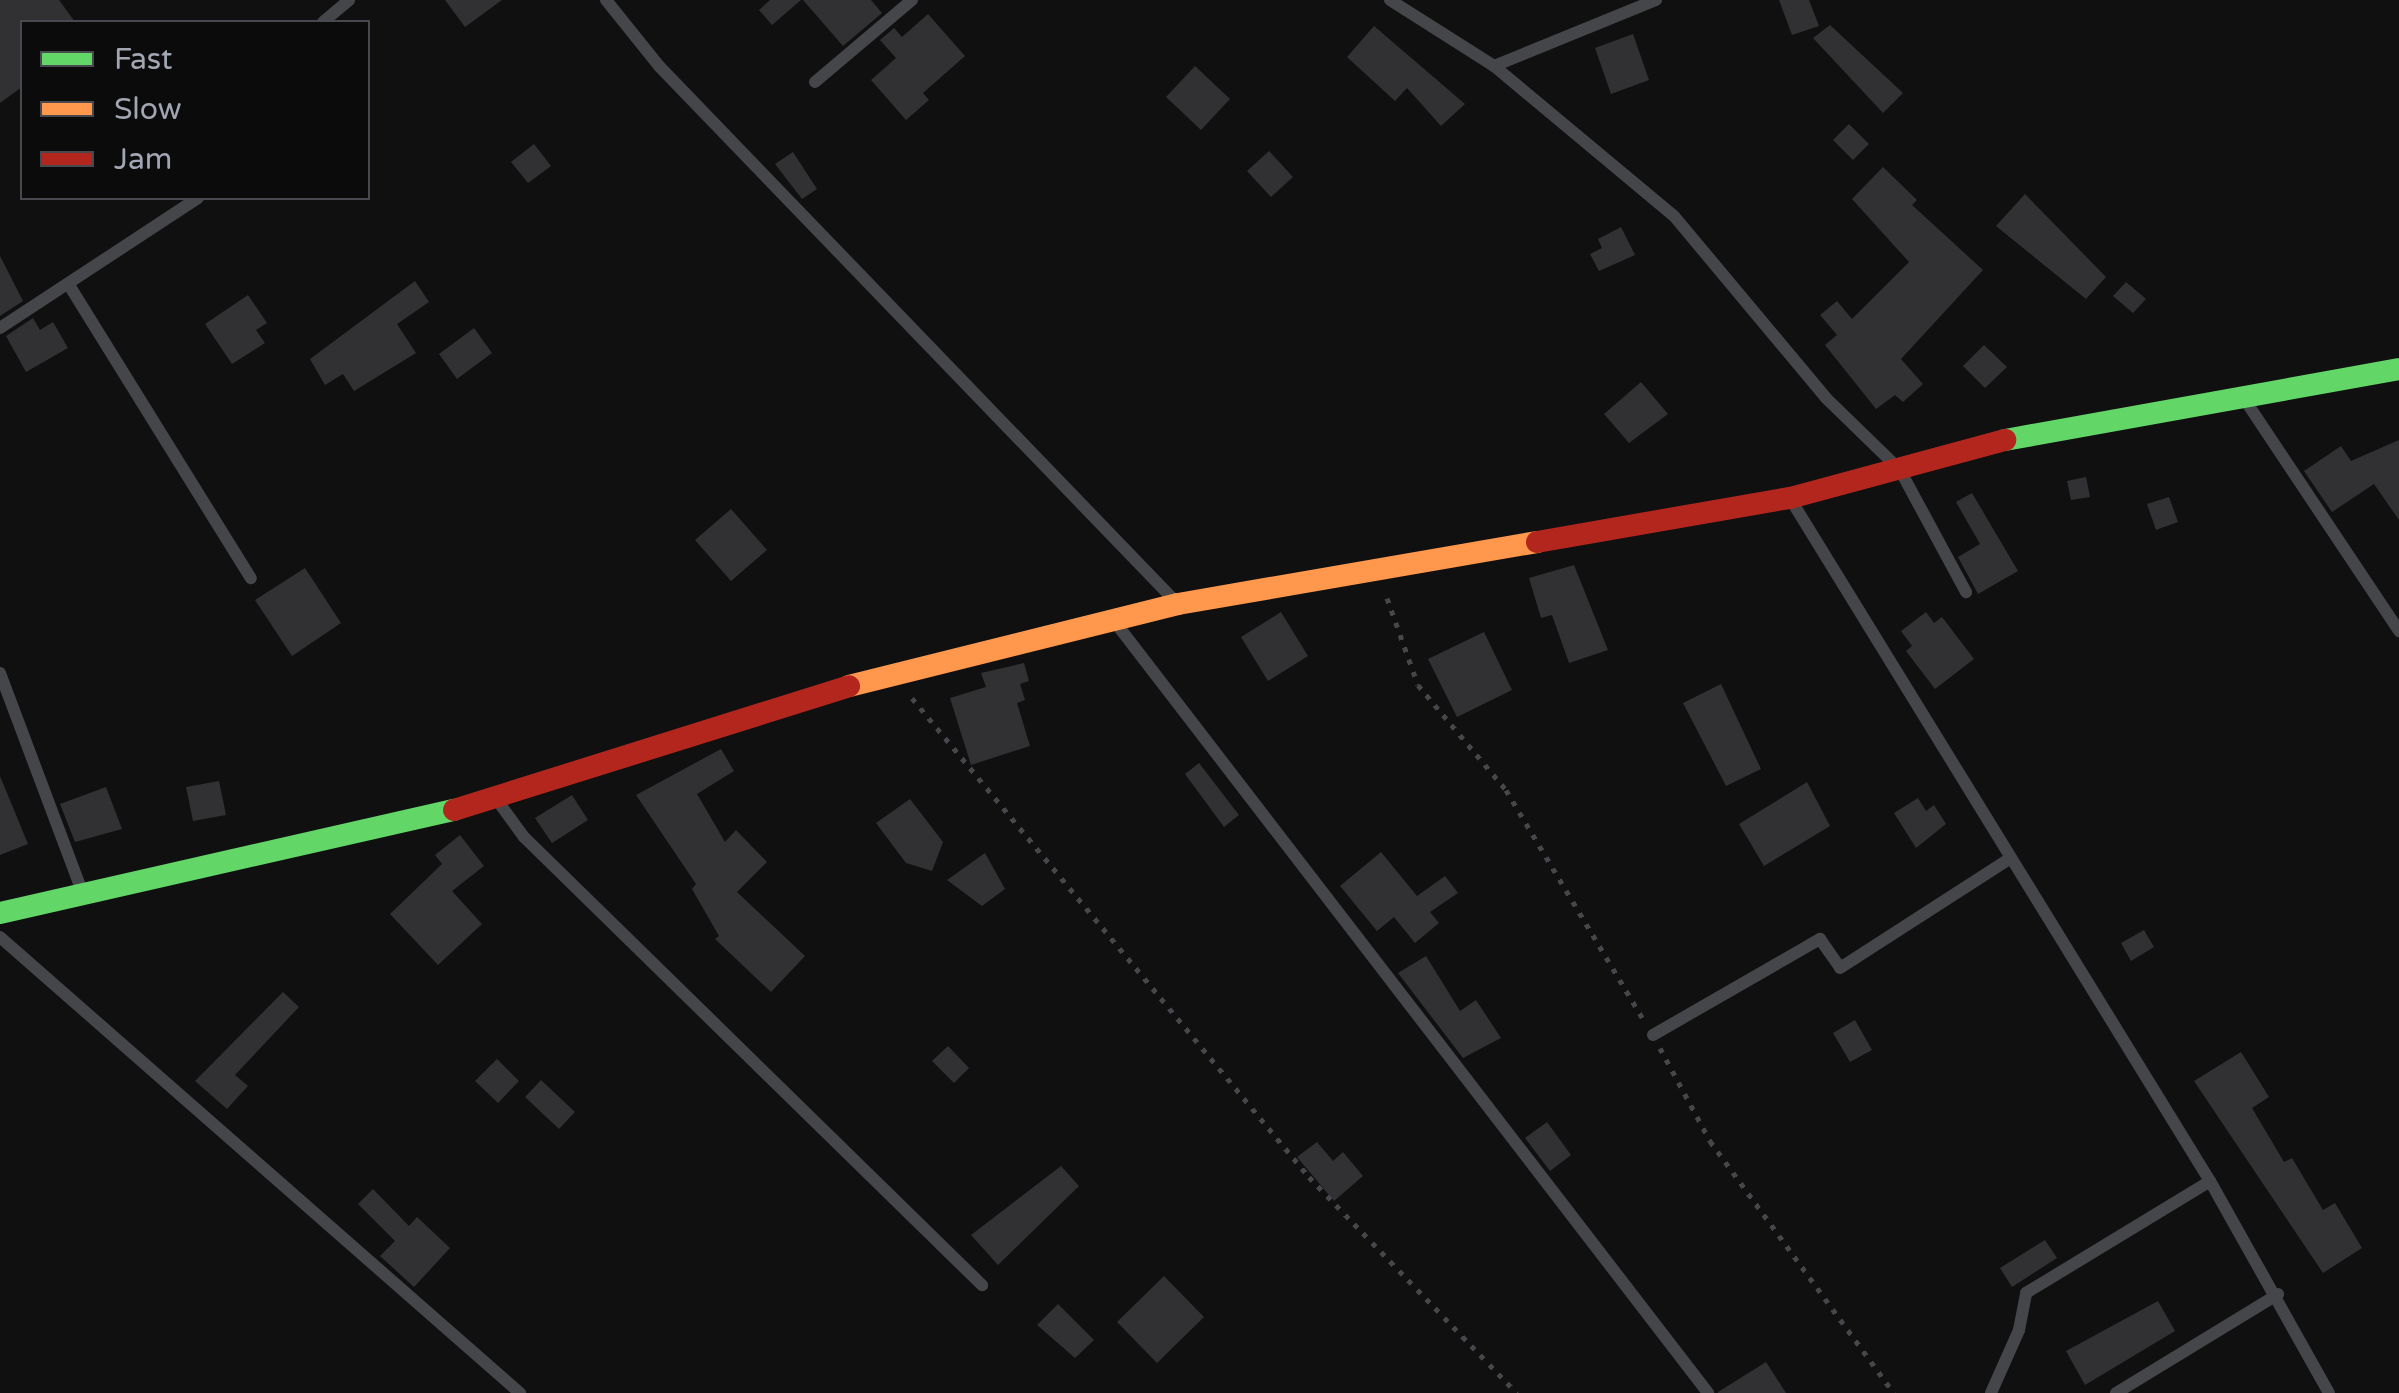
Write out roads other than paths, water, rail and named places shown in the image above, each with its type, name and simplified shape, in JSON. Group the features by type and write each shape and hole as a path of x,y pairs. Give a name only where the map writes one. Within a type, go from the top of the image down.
{"street":[{"path":"0,913 84,898 495,798 891,673 1178,604 1376,566 1790,498 2037,431 2399,369"}],"lane":[{"path":"325,20 350,0"},
{"path":"606,0 660,66 1178,604"},
{"path":"815,82 912,0"},
{"path":"1390,0 1494,66 1674,216 1826,398 1900,470 1966,592"},
{"path":"1494,66 1656,0"},
{"path":"0,328 195,200"},
{"path":"69,286 251,578"},
{"path":"2240,394 2399,630"},
{"path":"1790,498 2210,1181 2278,1294 2329,1393"},
{"path":"1115,622 1708,1393"},
{"path":"0,673 84,898"},
{"path":"495,798 524,837 982,1285"},
{"path":"1653,1035 1820,939 1840,968 2010,860"},
{"path":"0,938 520,1393"},
{"path":"1990,1393 2019,1330 2026,1293 2210,1181"},
{"path":"2116,1393 2278,1294"}]}
